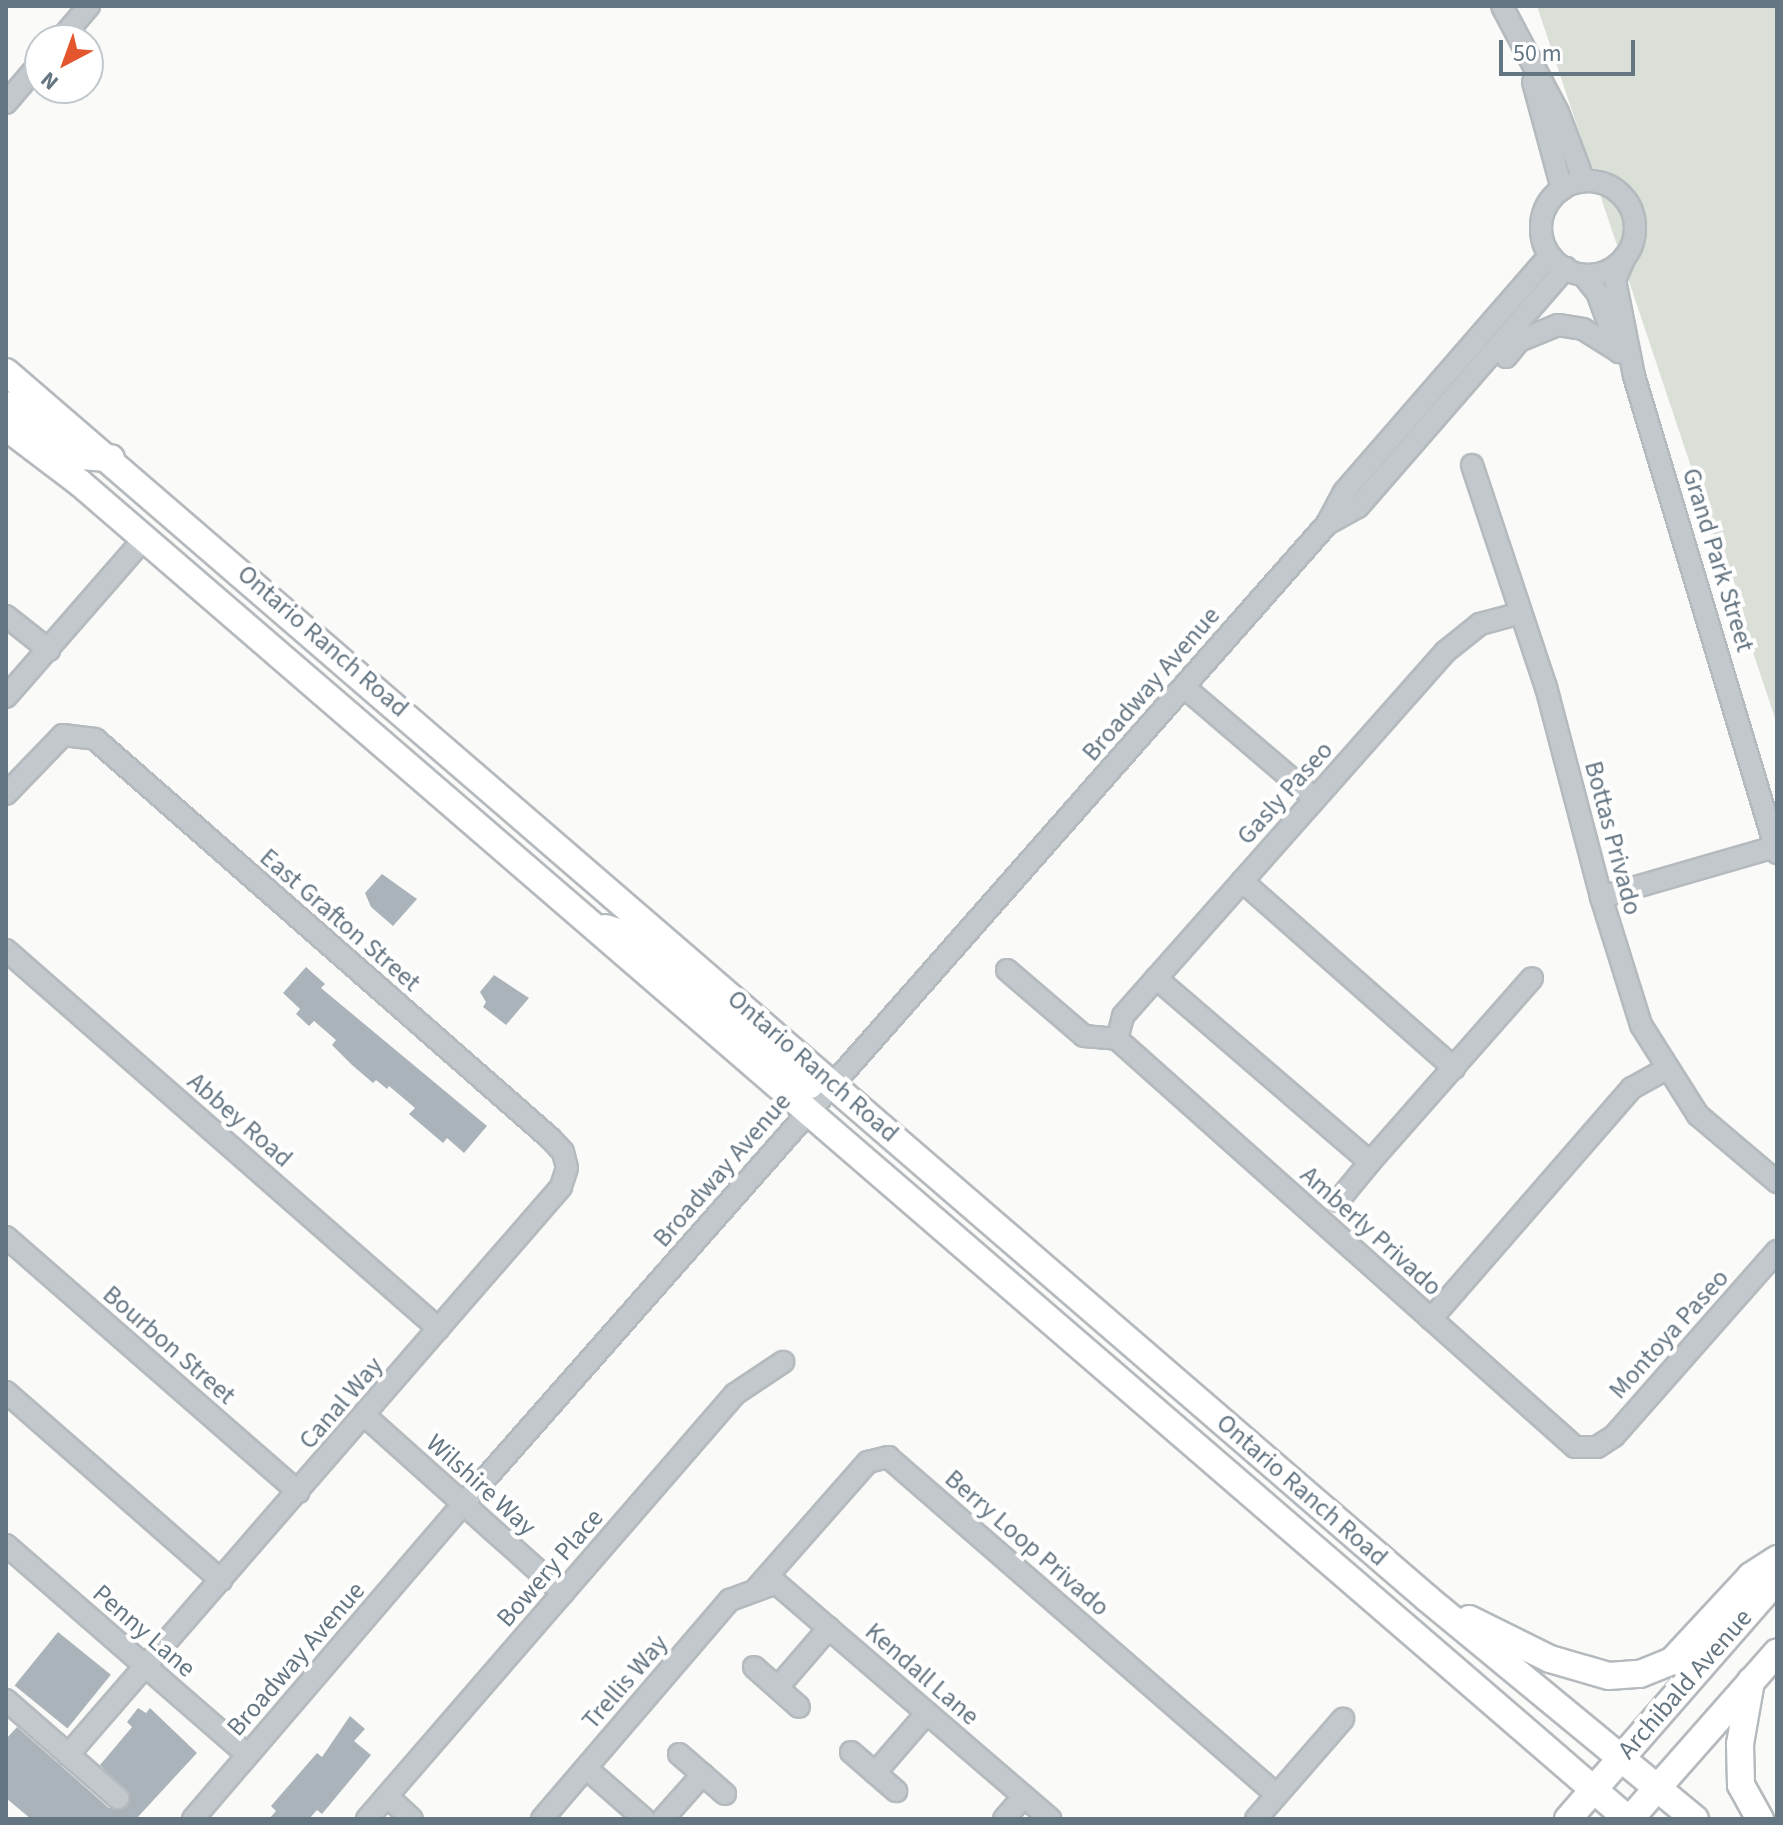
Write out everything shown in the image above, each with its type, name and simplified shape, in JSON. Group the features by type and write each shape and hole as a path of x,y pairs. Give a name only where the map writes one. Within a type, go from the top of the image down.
{"main road":[{"name":"Ontario Ranch Road","path":"6,372 111,458 1428,1599 1695,1819"},
{"path":"6,405 80,456 111,458"},
{"name":"Ontario Ranch Road","path":"6,427 144,539 1629,1819"},
{"path":"593,926 632,936 804,1082 822,1088 833,1083"},
{"path":"808,1112 830,1108 1021,1272 1059,1279"},
{"path":"1428,1599 1550,1659 1609,1676 1640,1674 1672,1661 1751,1576 1777,1559"},
{"name":"Archibald Avenue","path":"1568,1819 1777,1579"},
{"name":"Archibald Avenue","path":"1629,1819 1777,1652"},
{"path":"1751,1681 1740,1744 1741,1785 1760,1819"}],"street":[{"path":"74,24 89,6"},
{"path":"1502,6 1528,62 1558,112 1584,181"},
{"path":"1528,62 1562,189"},
{"path":"6,103 24,82"},
{"path":"1584,181 1611,187 1630,207 1635,234 1624,259 1605,272 1566,266 1541,224 1544,210 1562,189 1584,181"},
{"name":"Grand Park Street","path":"1624,259 1615,280 1634,376 1776,850"},
{"name":"Grand Park Street","path":"1566,266 1597,292 1617,350 1634,376"},
{"name":"Broadway Avenue","path":"1327,524 1358,507 1566,266"},
{"name":"Broadway Avenue","path":"193,1819 463,1504 1327,524 1344,492 1566,266"},
{"path":"1358,507 1408,470 1519,341 1558,325 1583,329 1617,350"},
{"name":"Bottas Privado","path":"1472,465 1521,613 1601,897 1641,1025 1698,1115 1777,1182"},
{"path":"6,697 144,539"},
{"name":"Gasly Paseo","path":"1117,1039 1123,1016 1445,652 1480,624 1521,613"},
{"path":"6,616 49,650"},
{"path":"1184,687 1315,799"},
{"name":"East Grafton Street","path":"6,794 63,735 95,739 550,1138 563,1152 567,1168"},
{"path":"1601,897 1776,850"},
{"path":"1242,881 1454,1068"},
{"name":"Abbey Road","path":"6,950 439,1329"},
{"path":"1007,970 1084,1036 1117,1039"},
{"path":"1156,978 1370,1162"},
{"path":"1338,1201 1532,978"},
{"name":"Amberly Privado","path":"1117,1039 1575,1447 1597,1447"},
{"path":"1431,1319 1632,1088 1668,1068"},
{"name":"Canal Way","path":"68,1755 561,1187 567,1168"},
{"name":"Bourbon Street","path":"6,1237 298,1492"},
{"name":"Montoya Paseo","path":"1597,1447 1614,1436 1777,1251"},
{"name":"Bowery Place","path":"367,1819 735,1394 783,1362"},
{"path":"6,1392 221,1580"},
{"name":"Wilshire Way","path":"364,1415 563,1593"},
{"name":"Berry Loop Privado","path":"755,1590 868,1462 888,1457 1277,1795"},
{"name":"Penny Lane","path":"6,1545 248,1755"},
{"name":"Kendall Lane","path":"755,1590 776,1583 1050,1819"},
{"name":"Trellis Way","path":"542,1819 730,1600 755,1590"},
{"path":"778,1687 829,1628"},
{"path":"754,1667 799,1707"},
{"path":"6,1700 118,1798"},
{"path":"875,1773 927,1713"},
{"path":"1256,1819 1343,1719"},
{"path":"851,1752 896,1791"},
{"path":"679,1754 725,1794"},
{"path":"586,1768 644,1819"},
{"path":"663,1819 703,1774"},
{"path":"387,1796 412,1819"},
{"path":"1004,1819 1024,1796"}],"shaded area":[{"path":"1537,6 1777,6 1777,724"}],"building":[{"path":"382,874 417,899 393,926 371,907 365,893"},
{"path":"306,967 325,984 321,988 487,1126 464,1153 447,1138 443,1143 409,1114 415,1108 389,1086 387,1089 376,1080 373,1083 352,1065 332,1045 336,1040 314,1021 309,1026 296,1014 300,1009 283,993"},
{"path":"494,975 529,998 506,1025 483,1007 486,1002 480,992"},
{"path":"58,1632 111,1675 67,1728 15,1686"},
{"path":"138,1708 146,1713 150,1708 197,1753 136,1819 31,1819 6,1798 6,1739 17,1727 109,1808 127,1807 130,1793 100,1765 132,1727 127,1722"},
{"path":"350,1716 365,1729 354,1741 371,1755 322,1814 317,1810 309,1819 269,1819 276,1811 271,1806 317,1753 322,1757"}]}
